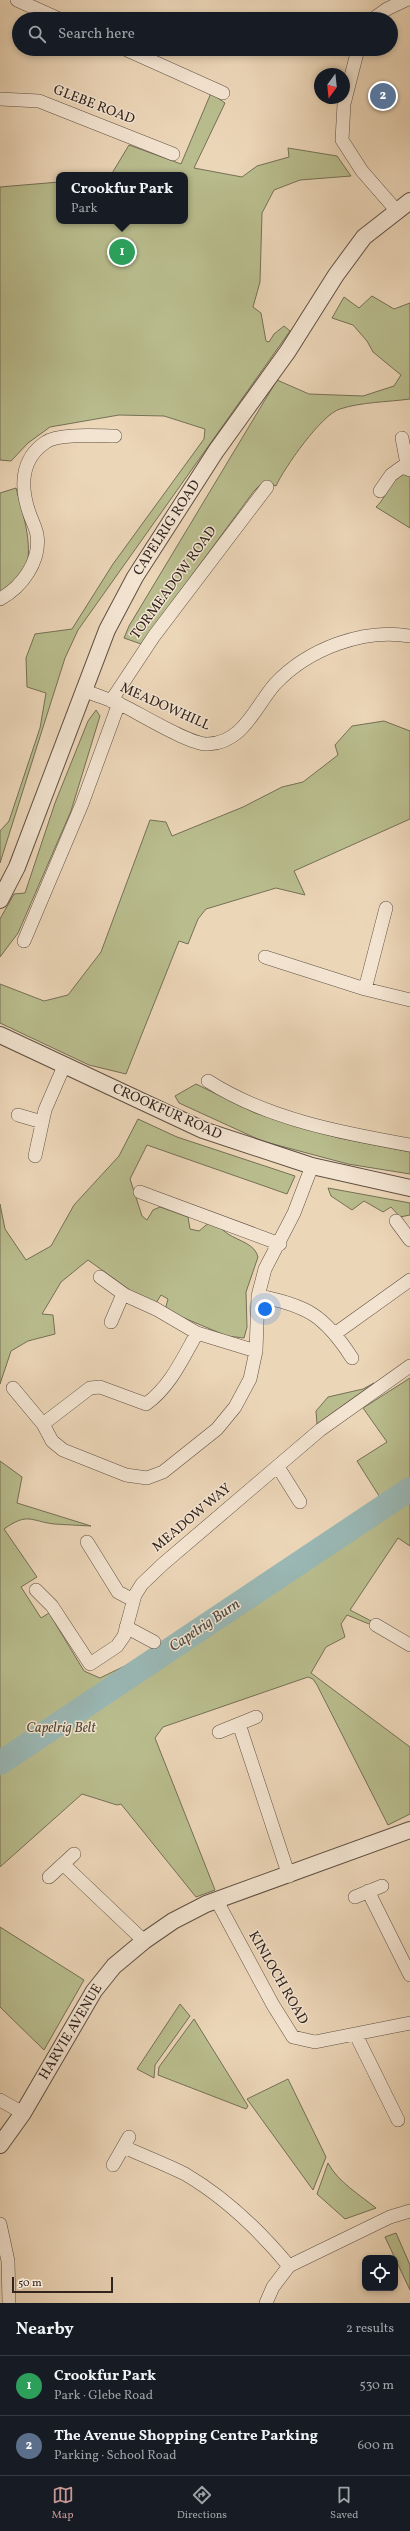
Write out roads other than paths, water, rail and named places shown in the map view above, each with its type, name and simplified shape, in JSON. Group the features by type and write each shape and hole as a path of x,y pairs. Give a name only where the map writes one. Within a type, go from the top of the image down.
{"street":[{"path":"17,0 44,12"},
{"path":"381,12 386,8 405,0"},
{"path":"141,56 223,93"},
{"path":"356,56 344,104 342,140 362,171 396,210"},
{"name":"GLEBE ROAD","path":"0,99 39,101 173,154"},
{"name":"CAPELRIG ROAD","path":"0,900 17,867 107,630 135,577 216,451 288,351 336,275 364,237 396,210 410,201"},
{"path":"0,599 10,594 27,575 35,557 37,534 24,495 23,474 26,465 46,441 63,438 115,436"},
{"path":"380,491 391,475 402,467 409,469 402,438"},
{"name":"TORMEADOW ROAD","path":"24,941 82,804 115,702 159,630 267,488"},
{"name":"MEADOWHILL","path":"83,690 115,702 192,740 207,745 224,742 237,734 275,685 298,664 315,653 368,636 396,634 410,636"},
{"path":"365,989 386,908"},
{"path":"265,957 365,989 410,1000"},
{"name":"CROOKFUR ROAD","path":"0,1035 203,1130 312,1166 410,1188"},
{"path":"35,1156 42,1122 64,1066"},
{"path":"208,1081 227,1094 284,1116 368,1138 410,1145"},
{"path":"18,1115 42,1122"},
{"path":"13,1388 43,1424 52,1440 63,1450 126,1475 147,1478 163,1472 217,1429 235,1408 250,1379 256,1351 258,1296 265,1269 280,1244 312,1166"},
{"path":"140,1192 280,1244"},
{"path":"396,1221 410,1240"},
{"path":"100,1277 124,1294 156,1309 197,1333 256,1351"},
{"path":"336,1333 410,1280"},
{"path":"111,1322 124,1294"},
{"path":"258,1296 287,1301 305,1309 336,1333 352,1358"},
{"path":"43,1424 90,1388 100,1386 146,1404 155,1397 172,1376 197,1333"},
{"name":"MEADOW WAY","path":"36,1590 52,1606 90,1664 117,1646 124,1636 133,1600 142,1584 163,1564 320,1430 410,1366"},
{"path":"278,1467 300,1502"},
{"path":"87,1542 118,1592 133,1600"},
{"path":"376,1625 410,1644"},
{"path":"126,1627 154,1642"},
{"path":"219,1732 256,1717"},
{"path":"239,1724 289,1876"},
{"name":"HARVIE AVENUE","path":"0,2145 23,2113 94,1990 114,1966 144,1941 173,1921 217,1901 289,1876 410,1830"},
{"path":"49,1877 74,1854"},
{"path":"63,1864 144,1941"},
{"path":"355,1897 368,1890 382,1886"},
{"path":"368,1890 410,1974"},
{"name":"KINLOCH ROAD","path":"217,1901 273,2006 293,2037 315,2042 410,2023"},
{"path":"356,2035 398,2120"},
{"path":"0,2100 23,2113"},
{"path":"113,2164 126,2142 184,2174 218,2196 261,2232 290,2266"},
{"path":"266,2303 273,2287 290,2266 352,2234 390,2217 410,2211"},
{"path":"0,2224 8,2262 9,2303"}],"waterway":[{"name":"Capelrig Burn","path":"0,1763 410,1489"}],"place":[{"name":"The Avenue Shopping Centre Parking","path":"383,96"},
{"name":"Crookfur Park","path":"122,252"}],"park label":[{"name":"Capelrig Belt","path":"61,1728"}]}
